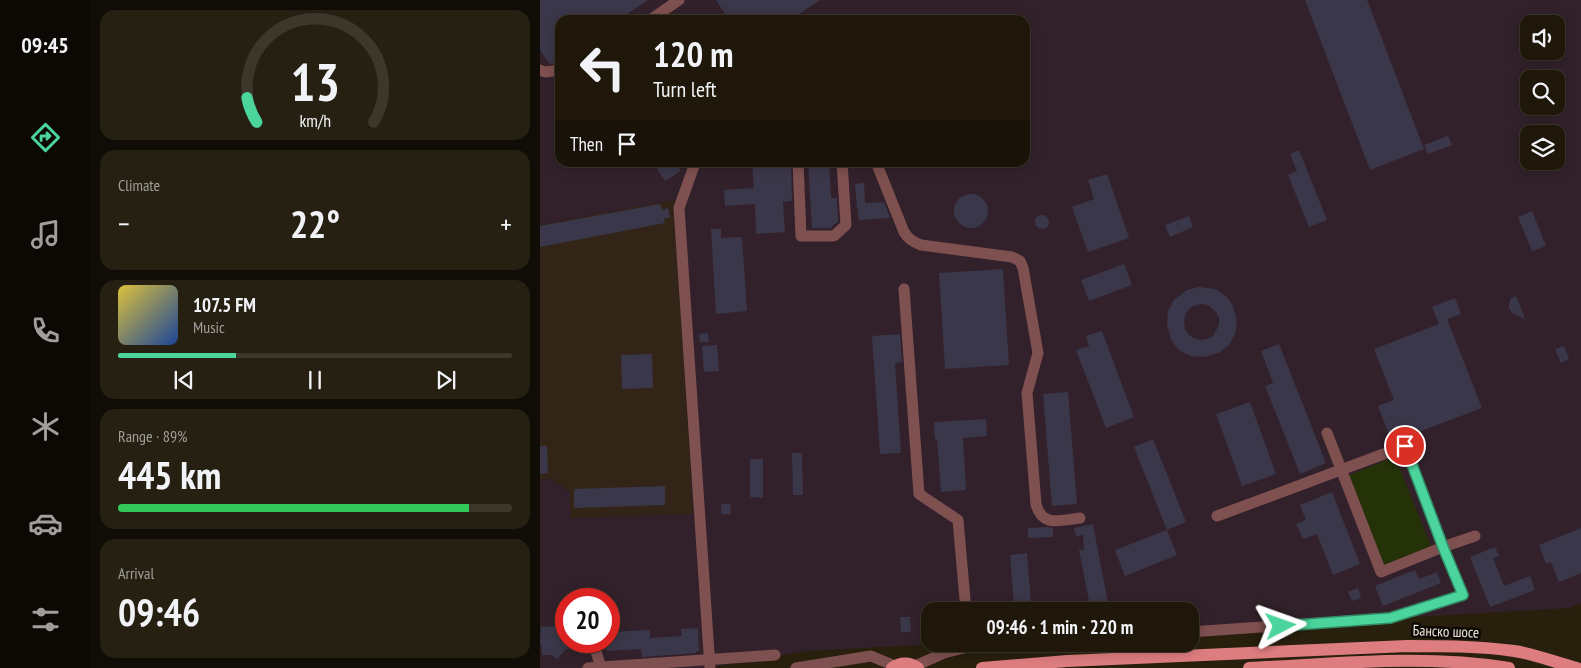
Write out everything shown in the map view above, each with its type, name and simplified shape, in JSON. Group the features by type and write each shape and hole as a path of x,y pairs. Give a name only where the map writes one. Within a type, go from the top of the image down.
{"main road":[{"name":"Банско шосе","path":"982,668 1067,661 1407,646 1461,646 1515,651 1539,656 1577,668"},
{"path":"1539,656 1581,660"},
{"name":"Банско шосе","path":"1248,668 1406,661 1489,665 1509,668"},
{"path":"893,667 906,663 917,667"}],"lane":[{"path":"657,15 679,0"},
{"path":"540,70 545,72 555,71"},
{"path":"694,167 679,208 710,664"},
{"path":"798,167 801,236 834,236 846,225 842,167"},
{"path":"878,167 904,232 907,238 913,242 921,245 1012,256 1020,261 1024,268 1038,353 1027,393 1036,504 1038,512 1044,518 1052,521 1080,518"},
{"path":"904,289 919,494 958,520 965,602"},
{"path":"1326,433 1381,572 1476,536"},
{"path":"1199,631 1390,618 1463,595 1405,446 1217,516"},
{"path":"917,667 947,652"},
{"path":"597,653 601,668"},
{"path":"588,668 710,664 776,654"},
{"path":"796,668 871,656 893,667"},
{"path":"1386,668 1406,661"}],"shaded area":[{"path":"540,0 1581,0 1581,604 1570,608 1199,629 1199,602 921,602 921,645 807,651 706,668 540,668 540,480 551,479 570,492 571,518 693,514 674,200 540,225"},
{"path":"674,199 693,515 570,518 551,479 540,480 540,225"}],"green space":[{"path":"1395,457 1431,546 1382,566 1347,476"}],"building":[{"path":"540,0 648,0 626,15 555,15 555,64 550,64 540,50"},
{"path":"716,0 820,0 798,15 726,15"},
{"path":"1305,0 1367,0 1424,149 1370,170"},
{"path":"1448,136 1452,145 1428,154 1424,145"},
{"path":"1299,150 1327,220 1309,227 1288,175 1297,171 1290,154"},
{"path":"660,167 678,167 681,171 665,181 657,169"},
{"path":"752,167 791,167 792,201 783,202 785,232 756,234 755,204 725,206 724,190 754,188"},
{"path":"808,167 829,167 831,198 837,198 838,222 831,228 812,228"},
{"path":"1107,174 1129,238 1088,252 1072,207 1094,199 1088,180"},
{"path":"864,183 865,203 884,202 890,218 859,220 855,184"},
{"path":"971,194 978,195 983,199 987,204 987,218 983,223 978,227 971,228 964,227 959,223 955,218 954,211 955,204 959,199 964,195"},
{"path":"660,204 662,210 668,208 670,217 664,219 665,223 540,247 540,226"},
{"path":"1532,211 1546,246 1532,251 1518,217"},
{"path":"1039,215 1045,215 1049,222 1045,229 1039,229 1035,225 1035,219"},
{"path":"1189,216 1193,227 1170,237 1165,225"},
{"path":"711,229 721,229 721,238 742,237 747,311 716,314"},
{"path":"1124,264 1132,285 1089,301 1081,280"},
{"path":"1003,269 1009,365 945,369 939,273"},
{"path":"1199,287 1215,289 1226,296 1233,306 1237,322 1235,334 1229,345 1219,353 1204,357 1191,356 1179,350 1171,340 1167,324 1168,311 1174,300 1187,290","holes":["1203,304 1216,312 1219,318 1219,325 1213,336 1201,340 1194,338 1185,329 1184,320 1186,313 1196,305"]},
{"path":"1516,296 1525,319 1512,313 1509,308 1511,298"},
{"path":"1455,298 1461,314 1447,319 1482,408 1392,442 1378,406 1394,400 1374,349 1439,324 1432,307"},
{"path":"1102,331 1134,417 1106,428 1076,350 1089,346 1086,336"},
{"path":"708,333 709,342 700,342 699,334"},
{"path":"900,334 902,362 895,363 901,453 880,454 872,336"},
{"path":"1279,344 1326,463 1300,474 1265,386 1273,383 1261,351"},
{"path":"717,345 719,371 704,372 702,346"},
{"path":"1564,346 1569,359 1561,363 1555,349"},
{"path":"652,354 653,388 622,389 621,355"},
{"path":"1068,392 1077,504 1052,506 1043,394"},
{"path":"1250,402 1276,474 1242,486 1216,414"},
{"path":"986,419 987,436 963,438 966,490 941,492 934,422"},
{"path":"1153,439 1186,522 1167,530 1134,447"},
{"path":"540,446 547,446 548,473 540,474"},
{"path":"792,453 802,453 803,495 793,495"},
{"path":"750,459 763,459 763,498 750,497"},
{"path":"665,486 665,505 574,508 574,489"},
{"path":"1332,492 1360,564 1333,575 1317,534 1303,539 1296,524 1306,520 1300,505"},
{"path":"721,504 730,504 731,514 721,514"},
{"path":"1093,524 1108,602 1089,602 1079,550 1084,550 1083,535 1076,536 1074,528"},
{"path":"1028,528 1053,528 1053,537 1028,538"},
{"path":"1581,528 1581,573 1559,582 1551,562 1546,564 1539,545"},
{"path":"1167,530 1177,555 1125,576 1115,550"},
{"path":"1495,547 1499,556 1493,558 1504,586 1530,576 1535,590 1490,607 1470,557"},
{"path":"1027,553 1031,602 1014,602 1010,555"},
{"path":"1415,570 1419,579 1437,572 1441,583 1383,606 1375,586"},
{"path":"1358,588 1361,598 1352,601 1348,592"},
{"path":"900,617 910,617 911,632 901,632"},
{"path":"555,626 555,653 562,653 557,659 552,655 542,655 542,646 540,644 541,627"},
{"path":"698,628 699,651 696,651 696,653 642,657 641,649 620,650 620,631 650,630 650,638 682,636 681,629"}],"route":[{"path":"1281,626 1390,618 1463,595 1405,446"}]}
